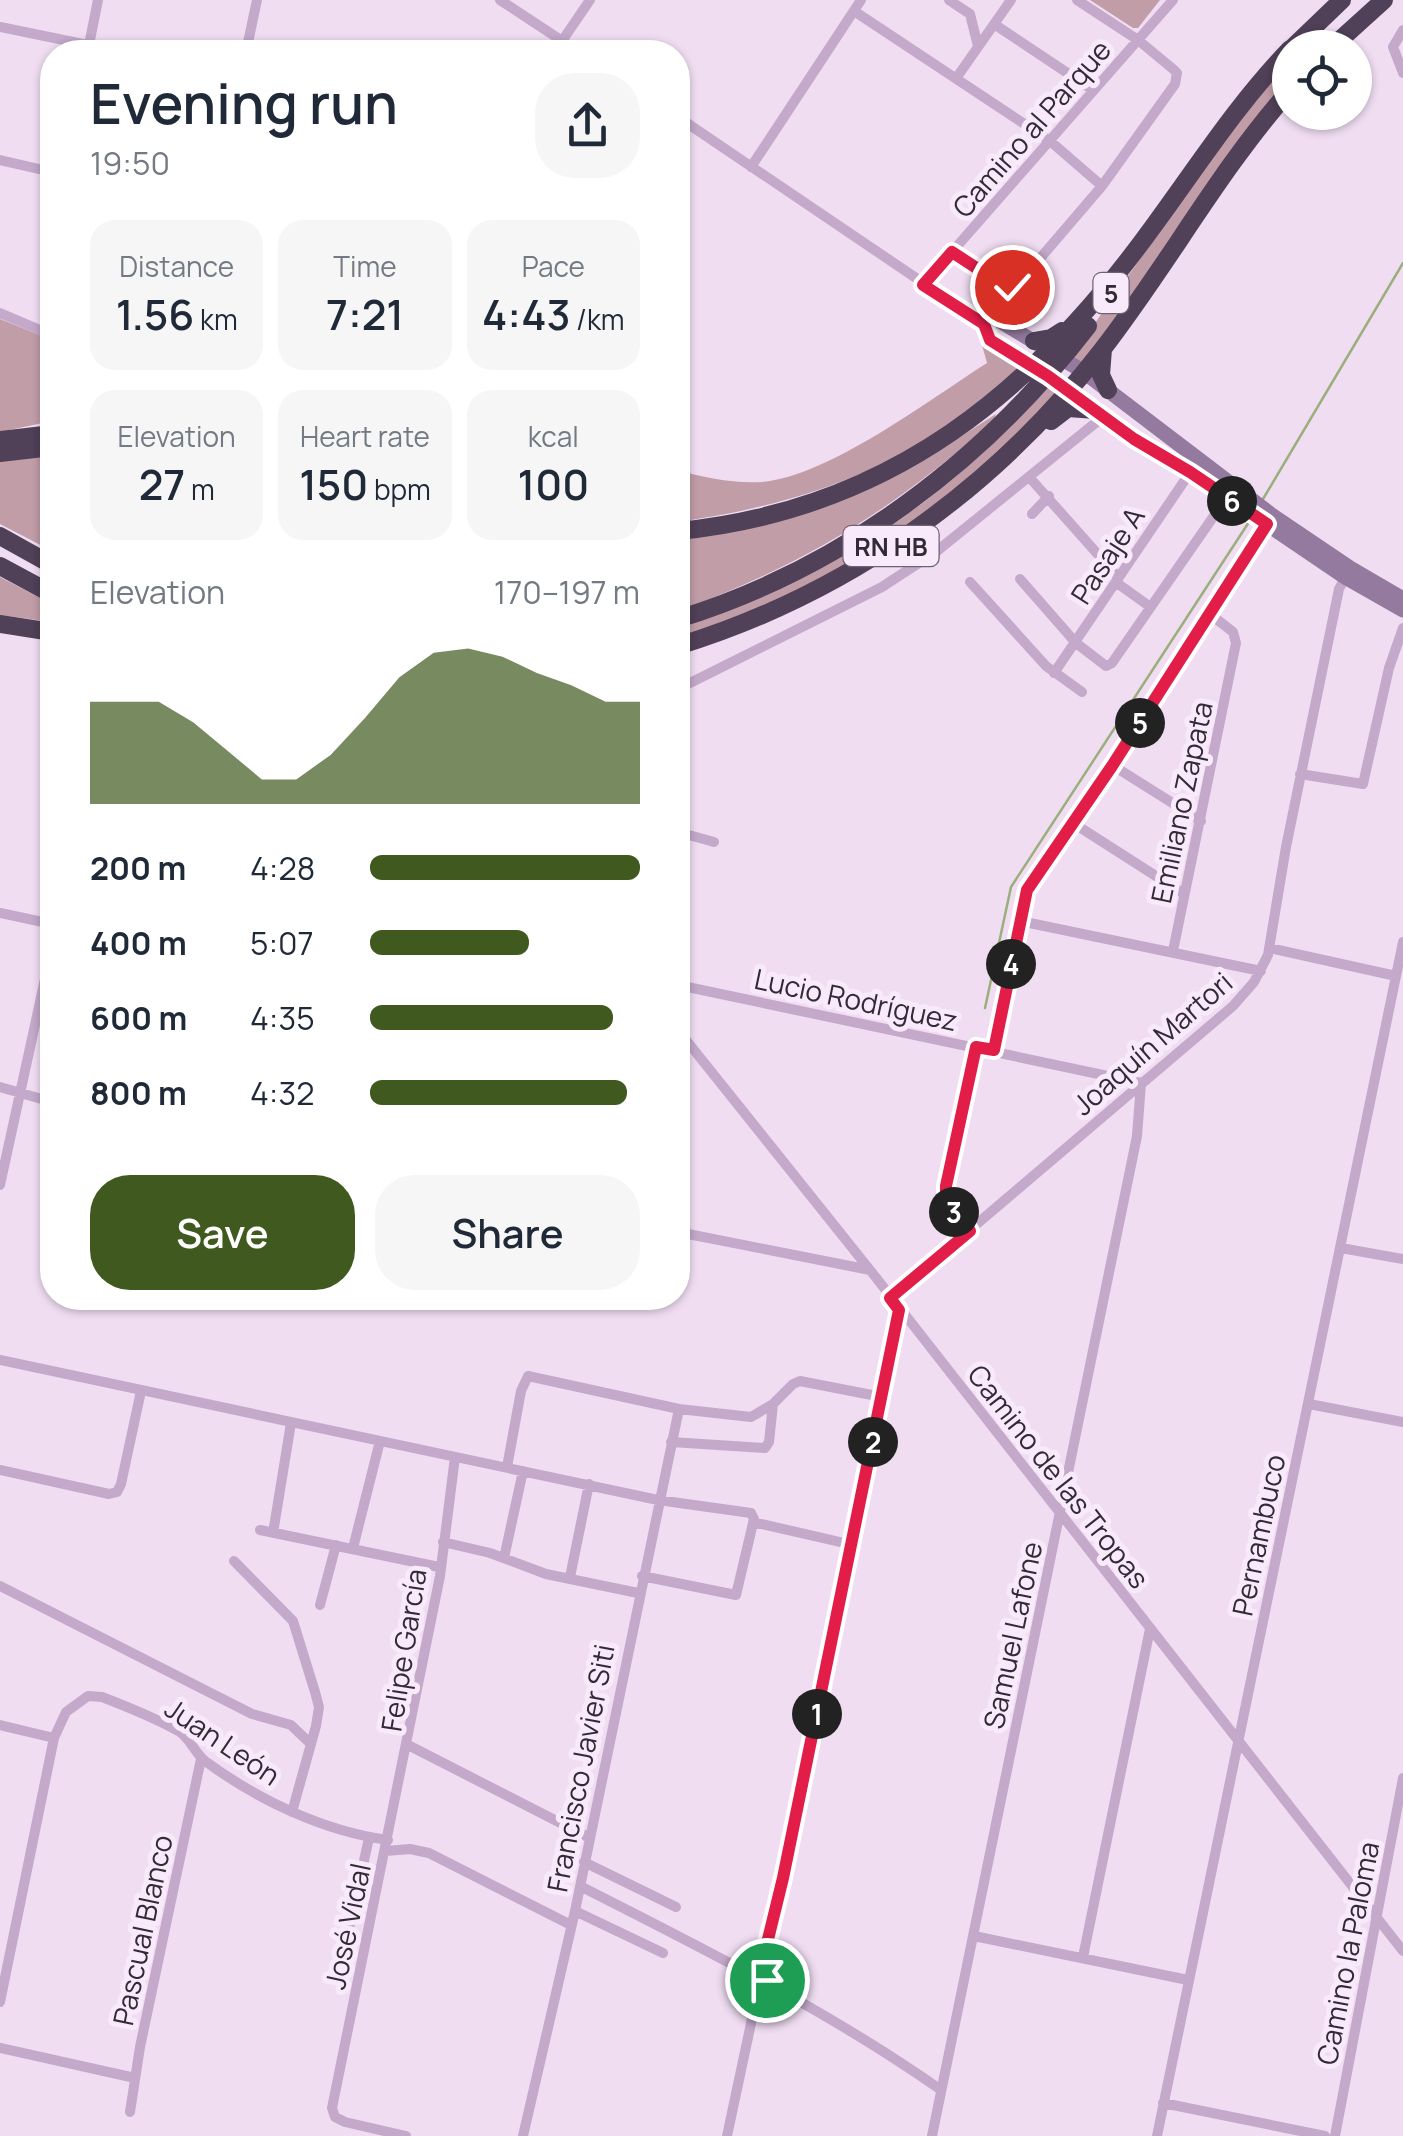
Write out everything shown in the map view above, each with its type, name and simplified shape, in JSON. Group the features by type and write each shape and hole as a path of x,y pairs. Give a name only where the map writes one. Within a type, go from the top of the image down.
{"highway":[{"path":"1310,30 1342,0"},
{"path":"1352,30 1384,0"},
{"path":"1057,354 1072,328 1155,225 1225,124 1272,70"},
{"name":"RN HB","path":"690,642 814,591 879,554 985,477 1069,391 1103,349 1229,166 1272,112"},
{"name":"5","path":"690,614 781,578 887,518 932,485 1015,412 1041,371 1104,304 1155,225"},
{"path":"1034,340 1072,328"},
{"path":"1103,349 1101,374 1108,390"},
{"name":"RN HB","path":"690,529 778,512 870,479 954,432 1041,371"},
{"path":"1033,429 1046,426 1068,408 1100,413"},
{"path":"24,436 40,430"},
{"path":"0,440 40,435"},
{"path":"0,453 40,448"},
{"path":"0,536 40,558"},
{"path":"0,566 40,588"},
{"path":"0,624 40,630"}],"street":[{"path":"90,40 98,0"},
{"path":"249,40 257,0"},
{"path":"563,40 590,0"},
{"path":"751,167 861,0"},
{"path":"949,0 970,14 978,48"},
{"path":"958,77 1011,0"},
{"path":"952,252 1004,286 1012,287 1102,186 1178,78 1173,69 1138,40 1077,0"},
{"name":"Camino al Parque","path":"923,285 1173,0"},
{"path":"507,2 559,40"},
{"path":"854,12 1050,141 1102,186"},
{"path":"994,24 1093,90"},
{"path":"0,27 64,40"},
{"path":"1403,30 1392,48 1403,74"},
{"path":"690,125 984,324 990,340 1041,371 1134,439 1194,466 1403,610"},
{"path":"0,160 40,169"},
{"path":"0,313 40,329"},
{"path":"984,324 1000,320 1057,354 1148,420 1227,497 1347,572 1403,599"},
{"path":"690,684 882,587 938,552 1030,478 1100,413"},
{"path":"1134,439 1144,433 1148,420"},
{"name":"Pasaje A","path":"1054,673 1194,466"},
{"path":"1030,478 1118,580 1149,606"},
{"path":"1032,514 1049,496"},
{"path":"1020,579 1076,644 1106,666 1112,663 1227,497"},
{"path":"994,1050 1027,890 1112,766 1267,524"},
{"name":"Joaquín Martori","path":"890,1298 1233,1006 1262,971 1339,589 1347,572"},
{"path":"970,582 1054,673 1082,692"},
{"name":"Emiliano Zapata","path":"1172,951 1236,644 1233,632 1210,614"},
{"path":"1300,774 1362,784 1389,668 1403,628"},
{"path":"1112,766 1200,822"},
{"path":"1073,824 1184,894"},
{"path":"690,835 714,842"},
{"path":"0,912 40,921"},
{"path":"1020,921 1262,971"},
{"name":"Pernambuco","path":"1157,2136 1403,942"},
{"path":"1269,948 1396,976"},
{"name":"Lucio Rodríguez","path":"690,987 1142,1083"},
{"path":"0,1185 40,1001"},
{"name":"Camino de las Tropas","path":"690,1045 1403,1951"},
{"path":"970,1231 951,1208 945,1192 976,1047"},
{"name":"Samuel Lafone","path":"932,2136 1136,1136 1142,1083"},
{"path":"0,1088 40,1099"},
{"path":"690,1234 870,1270"},
{"path":"1342,1248 1403,1259"},
{"path":"727,2136 899,1310"},
{"path":"0,1360 752,1518 853,1544"},
{"path":"508,1468 528,1376 678,1409 753,1417 800,1381 882,1397"},
{"path":"0,1470 109,1494 117,1492 122,1484 141,1391"},
{"path":"671,1442 765,1448 774,1404"},
{"path":"1308,1404 1403,1422"},
{"name":"Francisco Javier Siti","path":"523,2136 575,1911 678,1409"},
{"path":"291,1423 267,1531 440,1567"},
{"path":"354,1548 380,1441"},
{"name":"Felipe García","path":"455,1457 408,1745 588,1836"},
{"path":"504,1558 524,1471"},
{"path":"570,1577 590,1484"},
{"path":"642,1576 736,1595 752,1518"},
{"path":"443,1542 546,1574 638,1593"},
{"path":"320,1605 336,1545"},
{"path":"234,1561 293,1621 319,1707 292,1812"},
{"path":"0,1586 252,1714 290,1725 311,1744"},
{"path":"1083,1957 1150,1629"},
{"name":"Juan León","path":"54,1738 72,1705 96,1695 182,1734 202,1758 248,1791 292,1812 387,1846 429,1853 571,1925"},
{"path":"0,1725 54,1738 3,1970 0,2002"},
{"name":"José Vidal","path":"406,2136 345,2122 335,2116 333,2102 408,1745"},
{"name":"Pascual Blanco","path":"130,2112 202,1758"},
{"name":"Camino la Paloma","path":"1335,2136 1399,1817 1403,1778"},
{"name":"José Vidal","path":"344,1952 369,1838"},
{"path":"584,1862 676,1907"},
{"path":"580,1886 759,1976 869,2040 941,2090"},
{"path":"575,1911 663,1953"},
{"path":"974,1936 1188,1980"},
{"path":"0,2048 135,2078"},
{"path":"1164,2103 1325,2136"}],"shaded area":[{"path":"1090,0 1160,0 1138,28 1133,28"},
{"path":"1272,82 1272,101 1084,365 1072,356 1221,143"},
{"path":"0,319 40,335 40,424 0,432"},
{"path":"982,345 1013,362 1018,370 948,425 908,450 813,492 690,520 690,473 730,481 762,482 789,477 878,434 987,363"},
{"path":"1049,383 1058,391 1017,435 927,514 799,593 690,635 690,623 755,598 864,543 931,497"},
{"path":"996,414 993,421 919,482 845,532 766,574 690,606 690,535 873,486 927,458"},
{"path":"40,454 40,545 0,524 0,459"},
{"path":"0,577 40,598 40,620 0,615"}],"waterway":[{"path":"1263,499 1403,263"},
{"path":"985,1008 1011,887 1249,522"}],"route":[{"path":"767,1980 759,1976 783,1878 899,1310 890,1298 970,1231 946,1200 946,1186 976,1047 994,1050 1027,890 1112,766 1267,524 990,340 984,324 923,285 952,252 1004,286 1012,287"}]}
